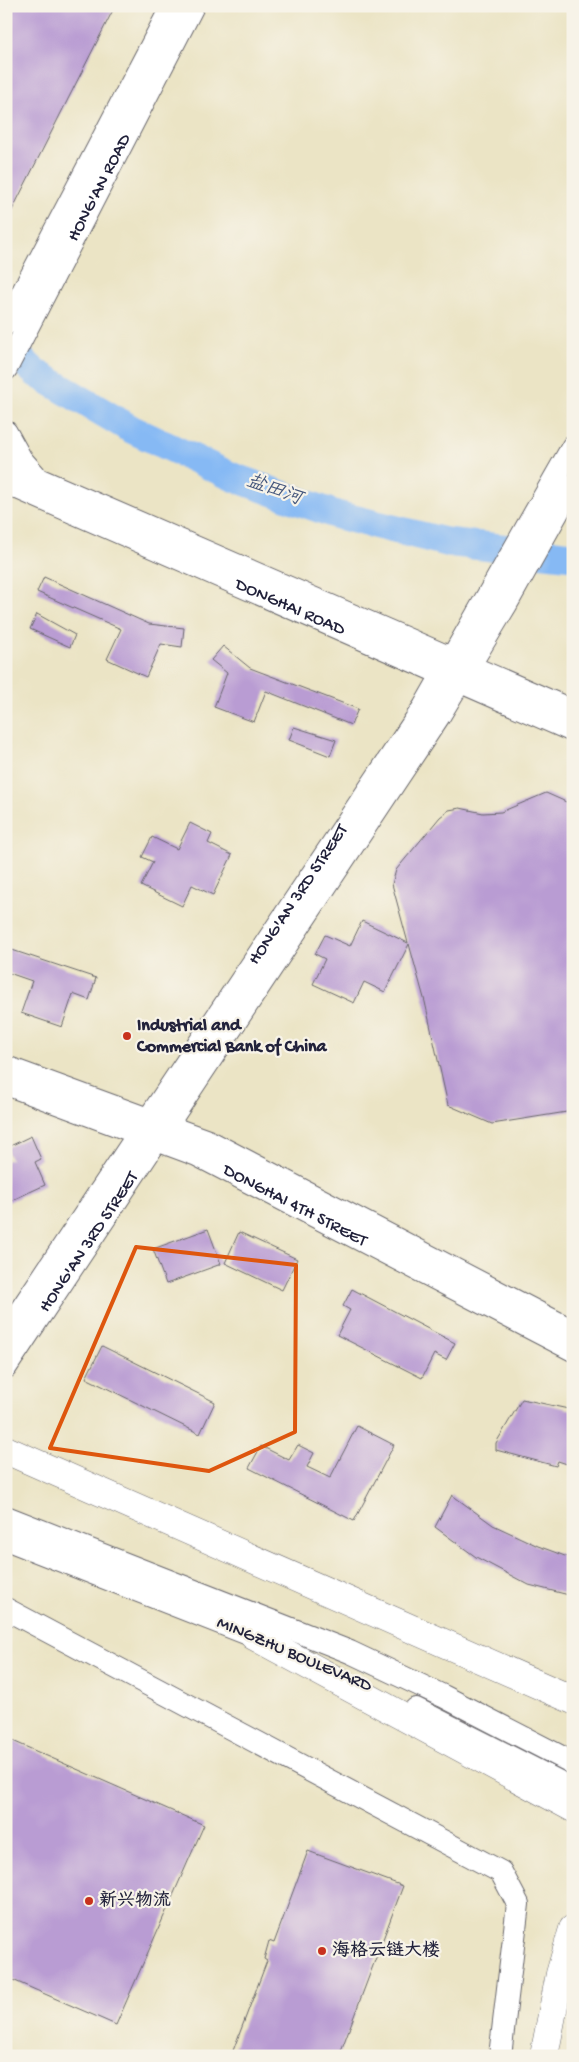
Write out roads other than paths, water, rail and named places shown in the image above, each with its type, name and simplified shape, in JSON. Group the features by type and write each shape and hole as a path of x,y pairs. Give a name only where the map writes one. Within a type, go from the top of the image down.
{"main road":[{"path":"6,1450 573,1700"},
{"path":"6,1468 573,1719"},
{"path":"254,1636 573,1808"},
{"path":"544,2056 560,1974 573,1929"}],"street":[{"name":"HONG'AN ROAD","path":"7,368 18,316 172,6"},
{"name":"HONG'AN ROAD","path":"18,316 193,6"},
{"path":"6,432 21,459 19,485"},
{"name":"HONG'AN 3RD STREET","path":"6,1332 153,1130 439,716 456,670 536,530 573,446"},
{"name":"DONGHAI ROAD","path":"6,465 19,485 456,670 573,711"},
{"name":"HONG'AN 3RD STREET","path":"536,530 573,485"},
{"name":"DONGHAI ROAD","path":"456,670 573,731"},
{"name":"DONGHAI 4TH STREET","path":"6,1067 153,1130 196,1155 573,1350"},
{"name":"DONGHAI 4TH STREET","path":"6,1084 153,1130 208,1141 573,1331"},
{"name":"HONG'AN 3RD STREET","path":"6,1367 153,1130"},
{"name":"MINGZHU BOULEVARD","path":"6,1516 350,1652 443,1696 573,1763"},
{"name":"MINGZHU BOULEVARD","path":"6,1539 254,1636 341,1673 421,1711 573,1789"},
{"path":"6,1609 501,1872 518,1904 500,2056"}],"waterway":[{"name":"盐田河","path":"6,346 36,373 131,429 233,477 337,515 446,542 573,556"}],"place":[{"name":"Industrial and Commercial Bank of China","path":"127,1036"},
{"name":"新兴物流","path":"89,1901"},
{"name":"海格云链大楼","path":"322,1951"}]}
